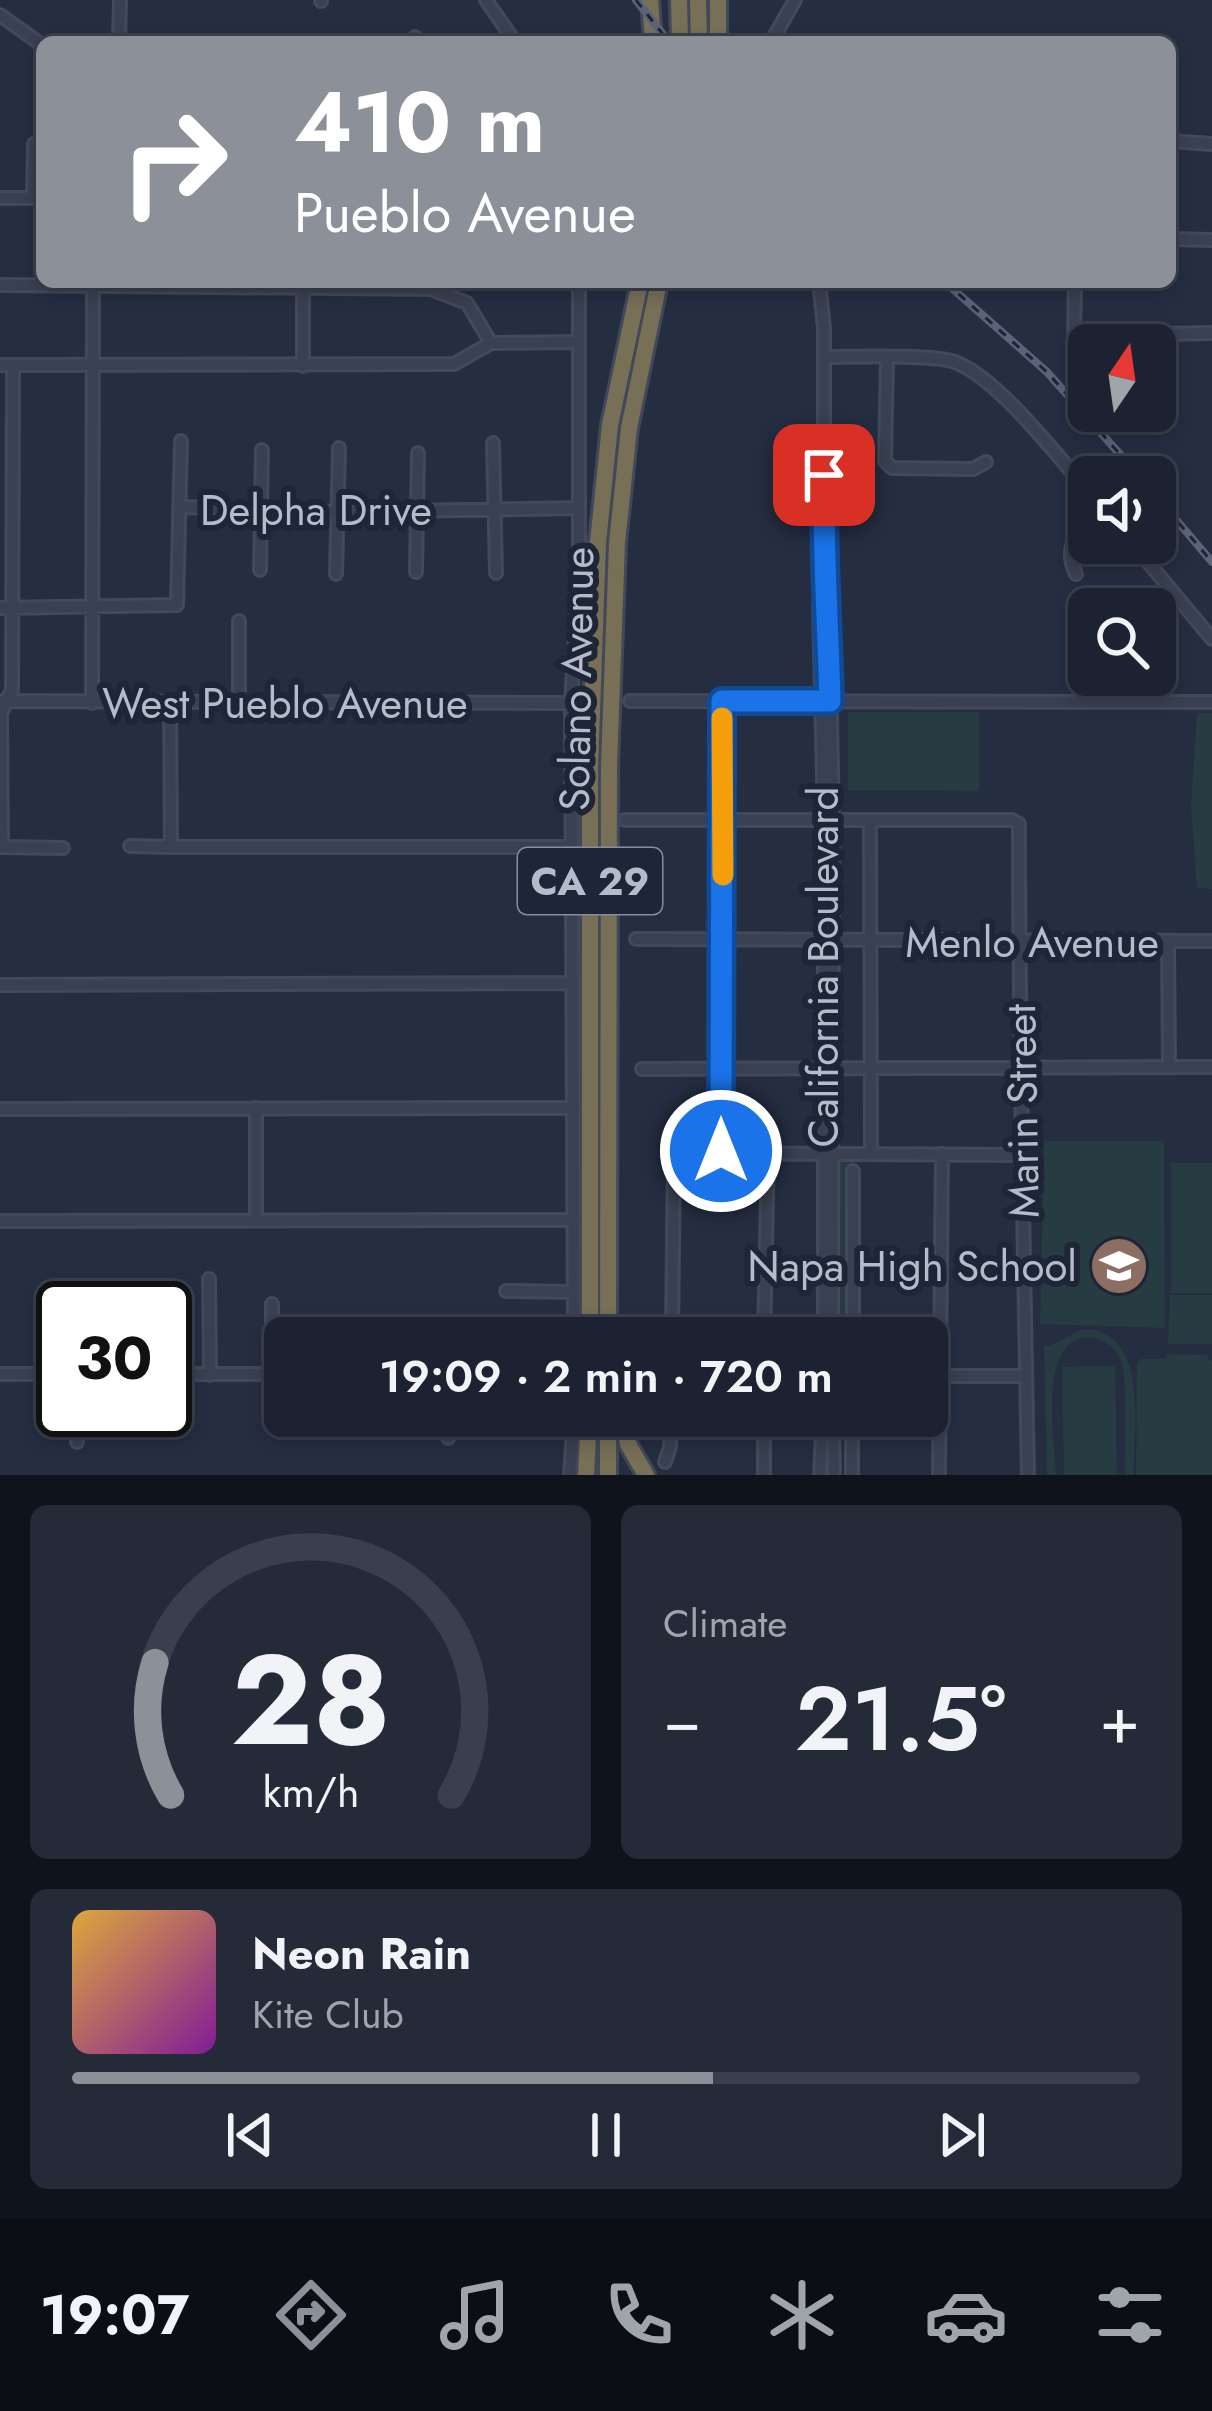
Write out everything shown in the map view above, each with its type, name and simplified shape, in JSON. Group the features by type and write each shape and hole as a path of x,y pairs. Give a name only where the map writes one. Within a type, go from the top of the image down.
{"highway":[{"path":"650,0 653,36"},
{"path":"680,0 680,36"},
{"path":"698,0 699,36"},
{"path":"718,0 718,36"},
{"path":"610,424 628,288"},
{"name":"CA 29","path":"590,1317 590,768 600,503 610,424 639,288"},
{"name":"CA 29","path":"608,1317 609,766 619,505 636,388 658,288"},
{"path":"636,388 669,288"},
{"path":"608,1197 618,1317"},
{"path":"588,1475 589,1437"},
{"path":"608,1437 608,1475"},
{"path":"627,1437 646,1475"}],"street":[{"path":"119,36 120,0"},
{"path":"486,0 511,36"},
{"path":"774,36 795,0"},
{"path":"0,15 36,41"},
{"path":"1176,141 1212,144"},
{"path":"34,144 36,171"},
{"path":"0,198 36,198"},
{"path":"1176,239 1212,240"},
{"path":"0,285 36,284"},
{"path":"92,703 93,288"},
{"path":"303,288 303,366"},
{"path":"367,288 431,290 467,302 491,344"},
{"name":"Solano Avenue","path":"574,1317 571,703 579,508 579,288"},
{"name":"California Boulevard","path":"819,288 824,598 829,619 825,701 828,1317"},
{"path":"1075,288 1075,336 1212,333"},
{"path":"63,848 1,847 1,712 12,690 6,608 6,365 454,364 491,344 579,342"},
{"path":"824,357 956,362 1023,418 1068,468"},
{"path":"887,359 885,461 892,468 973,470 986,462"},
{"path":"181,441 181,506"},
{"path":"493,443 496,573"},
{"path":"337,574 340,448"},
{"path":"260,570 262,450"},
{"path":"416,572 418,453"},
{"name":"Delpha Drive","path":"6,608 177,605 181,506 335,512 579,508"},
{"path":"1071,564 1076,574"},
{"path":"1150,564 1212,639"},
{"path":"239,622 239,702"},
{"name":"West Pueblo Avenue","path":"4,701 571,703"},
{"path":"630,701 1212,702"},
{"path":"721,1151 722,701"},
{"path":"170,702 171,847"},
{"path":"625,820 870,820 871,1152"},
{"name":"Marin Street","path":"870,820 1015,820 1019,824 1028,1475"},
{"path":"130,846 572,847"},
{"name":"Menlo Avenue","path":"637,939 1212,941"},
{"path":"1168,942 1169,1066"},
{"path":"0,986 572,983"},
{"path":"642,1069 1212,1067"},
{"path":"256,1108 256,1220"},
{"path":"0,1109 574,1108"},
{"path":"764,1317 768,1151"},
{"path":"672,1317 674,1153 1024,1155"},
{"path":"935,1317 942,1154"},
{"path":"853,1171 853,1317"},
{"path":"0,1221 574,1220"},
{"path":"209,1279 210,1375"},
{"path":"506,1292 574,1292"},
{"path":"272,1304 273,1317"},
{"path":"0,1374 36,1374"},
{"path":"192,1375 264,1375"},
{"path":"948,1376 1026,1376"},
{"path":"77,1437 77,1442"},
{"path":"570,1475 573,1437"},
{"path":"665,1462 670,1437"},
{"path":"764,1437 764,1475"},
{"path":"820,1475 822,1437"},
{"path":"833,1437 834,1475"},
{"path":"852,1437 852,1475"},
{"path":"937,1437 939,1475"}],"shaded area":[{"path":"848,712 979,712 979,791 848,790"},
{"path":"1197,713 1212,713 1212,889 1197,888 1191,805"},
{"path":"1044,1141 1164,1141 1165,1328 1040,1324"},
{"path":"831,1151 854,1152 853,1317 832,1317"},
{"path":"1171,1163 1212,1163 1212,1293 1171,1293"},
{"path":"1170,1295 1212,1295 1212,1344 1168,1344"},
{"path":"1088,1329 1108,1335 1130,1366 1134,1475 1125,1475 1121,1361 1110,1346 1093,1338 1075,1340 1056,1369 1052,1415 1056,1475 1047,1475 1044,1346"},
{"path":"1167,1354 1206,1355 1212,1362 1212,1475 1136,1475 1137,1363 1166,1359"},
{"path":"1115,1366 1117,1475 1064,1475 1062,1367"}],"railway":[{"path":"636,0 664,36"},
{"path":"952,288 1047,372 1121,456"},
{"path":"1176,520 1212,562"}],"slow traffic":[{"path":"722,718 723,875"}],"place":[{"name":"Napa High School","path":"1119,1266"}],"route":[{"path":"721,1151 722,701 830,701 824,475"}]}
